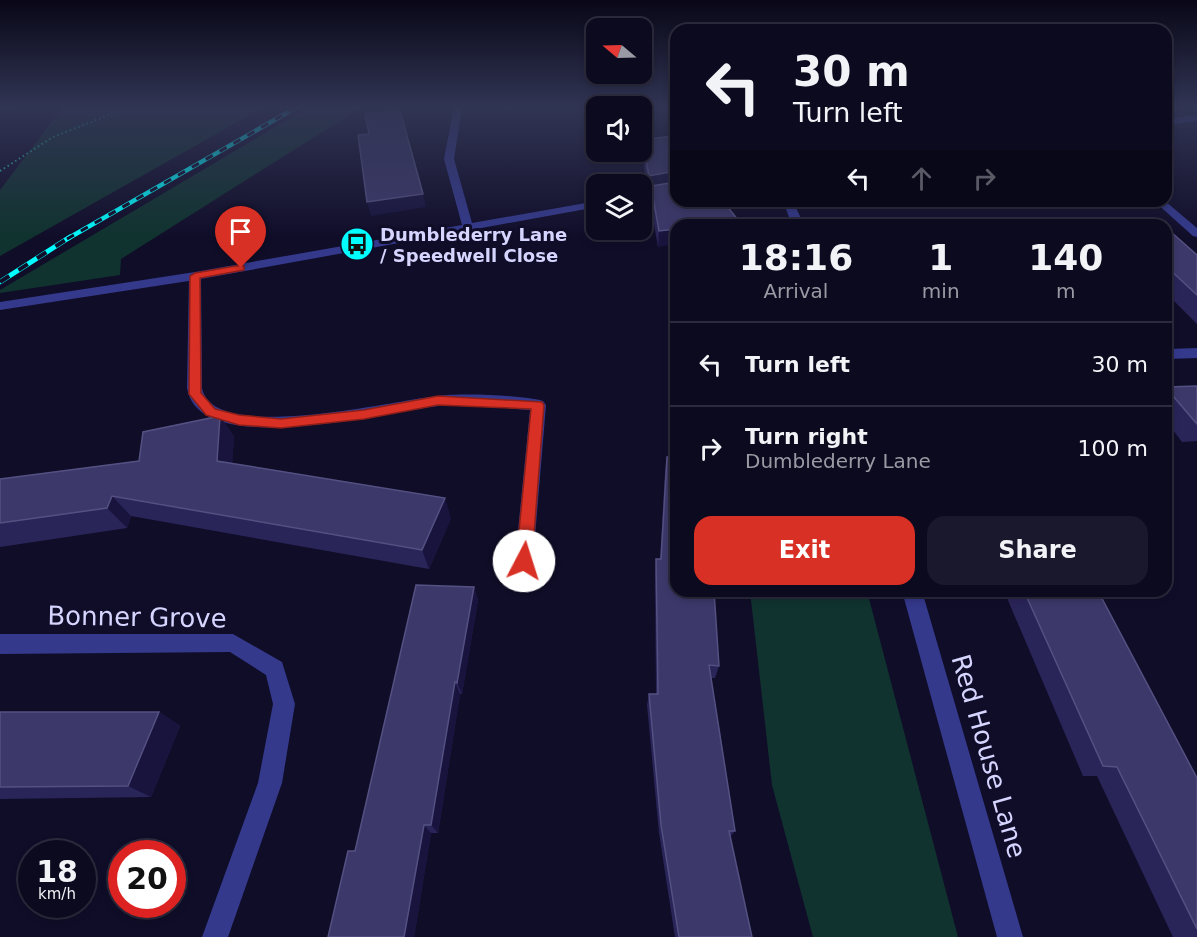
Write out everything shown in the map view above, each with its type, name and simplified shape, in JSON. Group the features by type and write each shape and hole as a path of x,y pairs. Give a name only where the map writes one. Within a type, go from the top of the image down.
{"street":[{"path":"450,151 449,159 468,227"},
{"path":"652,195 670,192"},
{"path":"0,306 195,276 586,206"},
{"path":"1166,207 1197,234"},
{"path":"195,276 195,394 210,412 239,420 281,424 364,414 438,401 538,405 524,561"},
{"path":"1172,354 1197,353"},
{"name":"Red House Lane","path":"914,597 1011,937"},
{"name":"Bonner Grove","path":"0,644 233,643 275,669 284,704 270,783 215,937"}],"path":[{"path":"0,171 33,151"}],"green space":[{"path":"30,151 187,151 0,256 0,190"},
{"path":"235,151 293,151 121,259 120,275 0,293 0,290"},
{"path":"751,597 869,597 958,937 813,937 772,785"}],"building":[{"path":"360,151 411,151 423,194 367,202"},
{"path":"652,151 670,151 670,172 649,174 646,162 652,162"},
{"path":"670,183 670,207 728,207 737,219 670,219 670,230 659,231 652,186"},
{"path":"1172,233 1197,255 1197,295 1172,272"},
{"path":"1197,386 1197,424 1172,395 1172,387"},
{"path":"220,416 217,461 445,498 422,550 112,496 107,508 0,523 0,479 139,461 143,432"},
{"path":"670,451 670,597 714,597 719,666 709,665 735,831 729,831 752,937 679,937 661,825 649,694 658,694 656,559 661,559 667,457 669,457"},
{"path":"416,585 474,587 457,683 455,682 431,825 424,825 404,937 328,937 348,851 355,851"},
{"path":"1027,597 1101,597 1197,778 1197,929 1117,767 1103,766"},
{"path":"0,712 159,712 128,786 0,787"}],"railway":[{"path":"67,239 221,151"},
{"path":"0,282 70,237"}],"place":[{"name":"Dumblederry Lane / Speedwell Close","path":"357,244"}],"route":[{"path":"241,268 195,276 195,394 210,412 239,420 281,424 364,414 438,401 538,405 524,561"}]}
